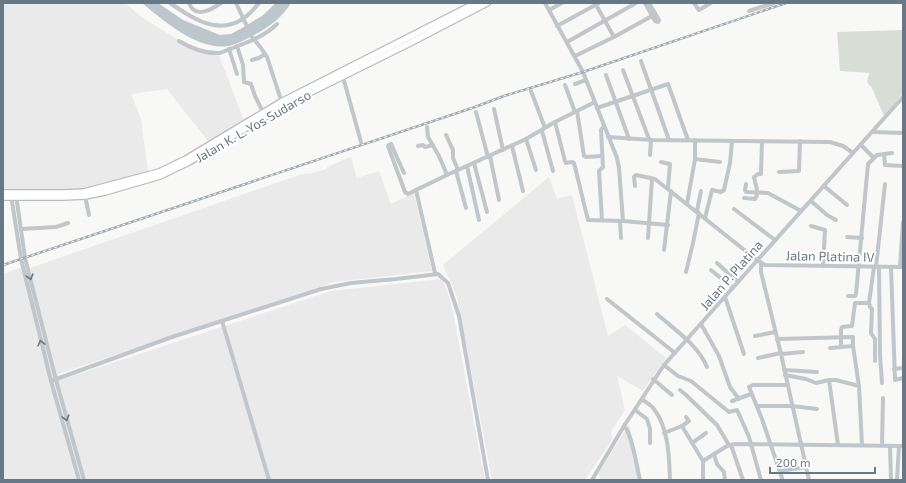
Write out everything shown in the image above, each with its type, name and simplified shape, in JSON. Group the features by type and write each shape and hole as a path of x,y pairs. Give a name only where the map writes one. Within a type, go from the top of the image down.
{"highway":[{"name":"Jalan K. L. Yos Sudarso","path":"3,193 14,195 85,196 132,184 170,172 189,162 282,104 476,3"},
{"name":"Jalan K. L. Yos Sudarso","path":"3,197 14,195 84,192 159,172 186,159 263,112 343,76 487,3"}],"street":[{"path":"170,3 192,18 205,23 225,25 244,20 259,3"},
{"path":"189,3 192,9 203,12 214,8 221,3"},
{"path":"236,3 252,38 265,54 282,104"},
{"path":"545,3 575,56 586,80 618,163 622,221 621,238"},
{"path":"549,10 562,3"},
{"path":"567,42 636,3"},
{"path":"645,3 655,21 659,21 649,3"},
{"path":"694,3 697,9 700,10 711,3"},
{"path":"750,11 774,3"},
{"path":"557,26 597,4 614,37"},
{"path":"575,56 652,16"},
{"path":"179,41 188,47 213,54 220,53 268,32 277,24"},
{"path":"237,46 243,65 244,82 251,84 263,112"},
{"path":"229,49 237,74"},
{"path":"252,60 265,54"},
{"path":"641,61 669,140"},
{"path":"623,70 650,140 650,155"},
{"path":"606,75 629,139"},
{"path":"343,76 361,142"},
{"path":"575,84 586,80"},
{"path":"597,108 668,84 688,140"},
{"path":"564,85 576,112 584,156 602,156"},
{"path":"531,91 543,129 553,171"},
{"name":"Jalan P. Platina","path":"592,480 653,379 664,365 903,97"},
{"path":"404,174 391,144 388,146 405,192 408,194 457,170 512,146 595,102"},
{"path":"494,109 503,150"},
{"path":"476,112 489,156 499,200"},
{"path":"555,122 564,161 566,163 574,163 587,218 590,220 668,225"},
{"path":"602,220 599,171 603,167 600,130 604,126"},
{"path":"427,127 428,137 439,156 447,175"},
{"path":"873,132 903,133"},
{"path":"446,135 453,150 453,158 466,208"},
{"path":"608,137 650,140 800,141 836,143 853,153"},
{"path":"526,139 536,170"},
{"path":"687,204 695,159 695,140"},
{"path":"705,218 712,190 721,192 724,190 730,163 732,140"},
{"path":"744,198 755,199 757,197 754,177 760,174 762,141"},
{"path":"779,172 799,171 800,141"},
{"path":"418,146 423,145 425,147 433,145"},
{"path":"861,145 874,158"},
{"path":"512,146 523,191"},
{"path":"848,296 856,296 868,164 877,156 892,153"},
{"path":"884,154 885,165 903,166"},
{"path":"695,159 720,162"},
{"path":"661,162 670,164 668,225 664,250"},
{"path":"474,163 487,212"},
{"path":"467,166 479,220"},
{"path":"634,186 636,175 645,176 652,179 648,238"},
{"name":"Jalan Platina IV","path":"652,179 655,179 670,190 765,265 902,267"},
{"path":"746,184 746,192 768,193 801,211"},
{"path":"875,361 874,339 871,335 872,309 869,303 877,267 885,184"},
{"path":"824,186 847,205"},
{"path":"416,190 435,273"},
{"path":"686,272 693,243 701,191"},
{"path":"14,195 25,258 53,380 84,480"},
{"path":"14,195 20,259 79,480"},
{"path":"85,196 89,215"},
{"path":"811,201 827,215 836,220"},
{"path":"734,209 775,240"},
{"path":"902,267 903,222"},
{"path":"20,229 56,227 68,223"},
{"path":"810,226 825,230 823,266"},
{"path":"847,237 862,238"},
{"path":"717,263 738,282"},
{"path":"762,263 761,272 781,353 809,480"},
{"path":"877,267 882,383"},
{"path":"891,267 895,380 903,378"},
{"path":"711,270 733,288"},
{"path":"53,380 172,337 328,287 435,273 441,276 448,284 459,316 488,480"},
{"path":"725,297 744,354"},
{"path":"607,300 675,353"},
{"path":"841,347 840,337 842,327 852,326 856,303 869,303"},
{"path":"657,314 687,339 703,358 707,367"},
{"path":"222,321 269,480"},
{"path":"701,324 719,356 730,387 739,399"},
{"path":"755,336 775,332"},
{"path":"777,339 853,337 852,346 859,386 862,445"},
{"path":"830,348 852,346"},
{"path":"758,358 781,353 804,352"},
{"path":"664,365 678,376 691,381 729,412 737,410 751,444 761,480"},
{"path":"894,369 903,368"},
{"path":"784,370 817,372"},
{"path":"786,375 806,379 816,384 829,380 844,381 859,386"},
{"path":"653,379 672,395"},
{"path":"829,380 838,445"},
{"path":"782,478 771,444 749,387 751,385 788,385"},
{"path":"680,390 717,425 730,445 744,480"},
{"path":"732,401 752,394"},
{"path":"882,445 883,398"},
{"path":"642,399 653,409 659,419 664,433 669,452 670,480"},
{"path":"757,406 792,406 817,409"},
{"path":"635,410 647,419 650,429 650,443"},
{"path":"664,433 682,426 689,421 686,417"},
{"path":"624,426 628,429 640,480"},
{"path":"682,426 703,461 703,480"},
{"path":"692,443 706,433"},
{"path":"703,461 730,445 801,444 901,446 897,480"},
{"path":"890,446 891,480"},
{"path":"714,454 717,464 724,472 725,480"},
{"path":"780,471 806,467"}],"shaded area":[{"path":"3,3 125,3 144,19 197,51 219,55 244,121 208,141 167,89 131,94 141,119 148,172 84,192 3,191"},
{"path":"142,3 158,3 183,20 220,35 231,34 242,28 262,16 276,3 291,3 279,18 260,32 229,46 217,46 205,44 182,33"},
{"path":"903,30 903,93 884,116 872,88 867,82 869,73 840,71 837,32"},
{"path":"351,157 357,178 379,171 391,204 414,193 432,271 334,282 58,374 60,380 331,291 441,279 447,290 453,312 485,480 3,480 3,274 19,268 30,268 302,174 309,174 327,169 327,167"},
{"path":"549,177 557,199 572,195 608,336 625,325 666,358 643,391 617,376 625,410 611,432 612,440 585,480 492,480 457,297 443,265"},
{"path":"629,424 642,480 600,480 599,473"}],"railway":[{"path":"3,265 504,96 583,72 786,3"}]}
